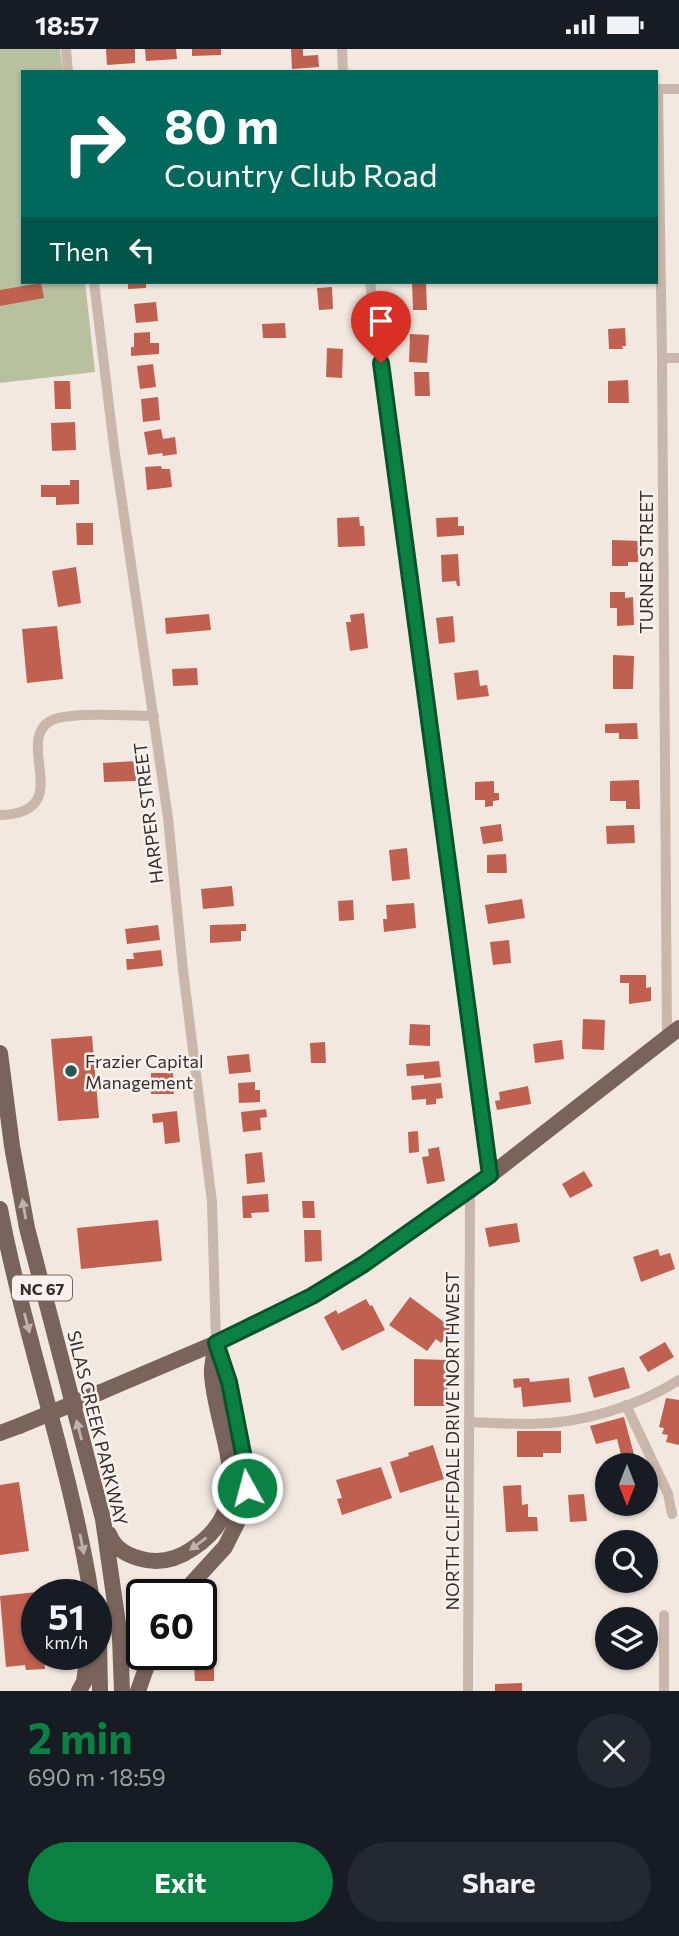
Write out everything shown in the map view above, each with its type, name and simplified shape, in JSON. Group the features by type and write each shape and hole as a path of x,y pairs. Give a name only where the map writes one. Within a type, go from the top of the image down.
{"main road":[{"path":"0,1433 216,1343 312,1296 364,1264 470,1191 673,1031"},
{"name":"SILAS CREEK PARKWAY","path":"0,1053 12,1146 27,1228 103,1519 120,1638 122,1691"},
{"name":"NC 67","path":"0,1209 68,1479 89,1579"},
{"path":"103,1519 111,1540 118,1549 138,1559 150,1561 172,1559 188,1552 218,1526 228,1500 231,1466 212,1373 216,1343"},
{"path":"196,1579 225,1547 247,1503 247,1474 232,1395 216,1343"},
{"path":"79,1691 86,1670"},
{"path":"100,1670 100,1691"},
{"path":"138,1691 145,1670"}],"street":[{"path":"66,49 68,70"},
{"path":"342,49 343,70"},
{"name":"TURNER STREET","path":"673,1031 658,89 679,89"},
{"name":"HARPER STREET","path":"94,284 114,447 168,818 183,969 212,1202 216,1343"},
{"path":"370,284 490,1175"},
{"path":"662,358 679,358"},
{"path":"0,815 22,812 33,806 39,795 42,783 39,735 43,726 52,719 79,716 154,716"},
{"name":"NORTH CLIFFDALE DRIVE NORTHWEST","path":"468,1691 470,1191"},
{"path":"471,1422 532,1424 566,1421 626,1405 679,1380"},
{"path":"626,1405 668,1494 672,1514"},
{"path":"664,1615 664,1691"}],"green space":[{"path":"0,49 60,49 63,70 21,70 21,284 85,284 95,372 0,383"}],"building":[{"path":"106,49 135,49 135,63 107,65"},
{"path":"145,49 176,49 177,59 146,61"},
{"path":"192,49 221,49 221,55 192,56"},
{"path":"291,49 303,49 303,56 318,55 319,67 292,69"},
{"path":"41,284 44,298 0,306 0,290"},
{"path":"128,284 146,284 146,288 128,289"},
{"path":"412,284 426,284 427,310 413,310"},
{"path":"332,287 333,309 319,310 317,288"},
{"path":"156,302 158,321 136,323 134,304"},
{"path":"285,323 286,338 263,338 262,324"},
{"path":"625,328 626,346 622,346 623,349 609,349 608,329"},
{"path":"150,332 150,343 159,343 159,354 131,356 134,333"},
{"path":"410,334 429,335 427,363 409,362"},
{"path":"327,348 343,349 342,378 326,377"},
{"path":"153,364 156,387 140,389 137,366"},
{"path":"414,372 429,372 430,396 415,396"},
{"path":"628,380 629,403 608,403 608,381"},
{"path":"54,381 70,381 71,409 55,409"},
{"path":"158,397 160,420 143,422 141,399"},
{"path":"75,422 76,450 52,451 51,423"},
{"path":"161,429 163,439 175,437 177,454 148,455 144,432"},
{"path":"161,466 162,469 170,469 172,487 147,490 145,467"},
{"path":"70,480 79,480 79,504 56,505 56,497 41,497 41,485 70,485"},
{"path":"359,517 360,526 364,526 365,546 338,547 337,518"},
{"path":"458,517 458,526 464,526 464,535 437,537 436,518"},
{"path":"76,523 93,523 93,545 77,545"},
{"path":"612,540 639,541 638,562 628,562 628,566 612,566"},
{"path":"458,554 460,586 457,586 456,581 442,582 441,555"},
{"path":"76,567 81,603 58,607 52,571"},
{"path":"610,592 625,592 625,598 633,597 634,625 617,626 617,608 610,608"},
{"path":"364,613 368,648 350,651 346,622 351,622 350,615"},
{"path":"209,614 211,630 166,634 165,618"},
{"path":"453,616 455,642 439,644 436,618"},
{"path":"57,626 63,679 27,683 22,629"},
{"path":"613,655 634,656 633,689 613,689"},
{"path":"197,668 198,685 173,686 172,669"},
{"path":"478,670 480,686 487,685 489,696 457,700 454,673"},
{"path":"637,723 638,739 619,739 619,733 605,733 605,724"},
{"path":"135,761 136,781 104,782 103,763"},
{"path":"639,780 640,809 626,809 626,801 610,801 610,781"},
{"path":"494,781 494,793 499,793 499,800 493,801 493,806 485,807 485,800 475,800 475,782"},
{"path":"501,824 503,841 483,844 480,827"},
{"path":"634,825 635,843 607,844 606,826"},
{"path":"407,848 410,879 392,881 389,850"},
{"path":"506,854 507,873 487,873 487,855"},
{"path":"232,886 234,906 203,909 201,889"},
{"path":"522,899 525,918 488,924 485,905"},
{"path":"353,900 354,920 339,921 338,901"},
{"path":"414,903 416,928 384,932 386,905"},
{"path":"246,924 246,931 241,931 241,941 210,943 210,925"},
{"path":"158,925 160,940 127,944 125,929"},
{"path":"509,940 511,963 493,965 490,942"},
{"path":"161,950 163,966 127,970 126,959 134,959 133,953"},
{"path":"620,975 646,975 646,988 651,987 651,1001 629,1004 629,983 620,983"},
{"path":"583,1019 605,1020 604,1050 582,1049"},
{"path":"410,1024 430,1025 430,1046 409,1045"},
{"path":"92,1036 99,1118 58,1121 51,1039"},
{"path":"562,1040 564,1059 535,1063 533,1044"},
{"path":"325,1042 326,1063 311,1063 310,1043"},
{"path":"249,1054 251,1072 229,1074 227,1056"},
{"path":"439,1061 441,1077 424,1079 424,1075 407,1076 406,1064"},
{"path":"151,1073 173,1073 174,1094 151,1094"},
{"path":"255,1082 255,1090 260,1090 260,1102 239,1103 238,1083"},
{"path":"441,1083 443,1098 436,1099 436,1104 426,1105 426,1099 412,1100 411,1086"},
{"path":"528,1086 531,1104 497,1110 495,1101 500,1100 499,1092"},
{"path":"266,1109 267,1117 260,1118 261,1130 243,1132 241,1112"},
{"path":"177,1111 180,1142 165,1144 163,1122 153,1123 152,1114"},
{"path":"418,1131 419,1152 409,1153 408,1132"},
{"path":"439,1147 445,1181 427,1184 422,1157 429,1156 428,1149"},
{"path":"262,1152 265,1182 247,1184 245,1154"},
{"path":"584,1171 593,1186 570,1198 562,1184"},
{"path":"268,1194 269,1212 251,1213 252,1218 243,1218 242,1196"},
{"path":"302,1201 314,1201 315,1218 303,1218"},
{"path":"158,1220 162,1261 81,1269 77,1228"},
{"path":"517,1223 520,1242 489,1247 485,1228"},
{"path":"304,1230 321,1230 322,1261 305,1262"},
{"path":"658,1249 660,1256 670,1253 675,1269 641,1282 633,1257"},
{"path":"410,1297 452,1328 441,1343 436,1339 427,1351 389,1325"},
{"path":"366,1299 385,1330 342,1351 324,1317 336,1310 338,1314"},
{"path":"665,1342 674,1357 648,1372 639,1357"},
{"path":"414,1359 448,1360 447,1406 414,1406"},
{"path":"624,1367 630,1388 594,1398 588,1377"},
{"path":"529,1378 530,1382 569,1378 571,1402 523,1407 521,1387 514,1388 513,1379"},
{"path":"666,1398 679,1400 679,1445 666,1442 668,1435 662,1434 664,1428 659,1427"},
{"path":"624,1417 634,1453 621,1453 617,1439 596,1444 590,1426"},
{"path":"517,1431 561,1431 561,1453 543,1453 543,1457 517,1457"},
{"path":"433,1445 444,1479 400,1493 390,1462"},
{"path":"381,1467 392,1498 342,1515 337,1499 342,1498 336,1480"},
{"path":"19,1482 29,1551 0,1555 0,1485"},
{"path":"521,1485 522,1505 528,1504 528,1517 537,1517 538,1531 506,1532 503,1486"},
{"path":"584,1494 587,1521 570,1522 568,1495"},
{"path":"21,1594 21,1665 6,1667 0,1596"},
{"path":"194,1670 214,1670 214,1681 195,1681"},
{"path":"522,1683 522,1691 495,1691 495,1684"}],"place":[{"name":"Frazier Capital Management","path":"71,1071"}],"route":[{"path":"247,1488 247,1474 229,1382 216,1343 312,1296 364,1264 490,1175 381,363"}]}
